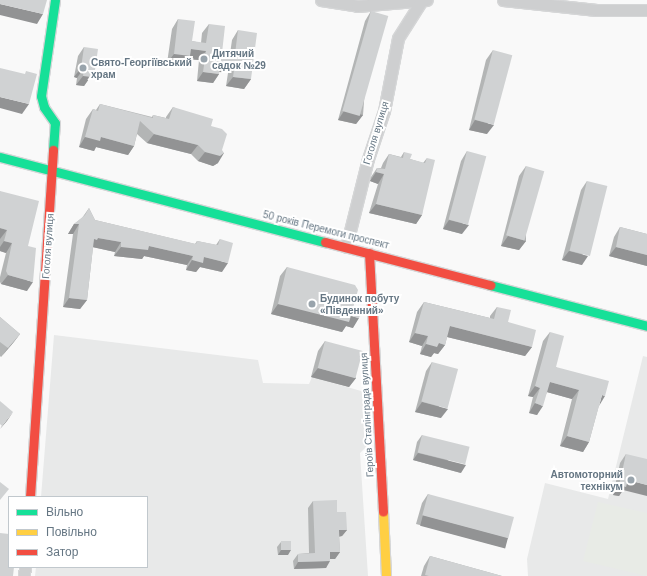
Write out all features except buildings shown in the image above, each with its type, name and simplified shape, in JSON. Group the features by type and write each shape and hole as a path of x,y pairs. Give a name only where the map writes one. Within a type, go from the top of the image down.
{"street":[{"name":"Гоголя вулиця","path":"30,496 53,172 55,123 44,107 41,96 55,0"},
{"path":"320,0 357,6 424,0"},
{"name":"Гоголя вулиця","path":"346,247 368,159 384,111 398,38 424,0"},
{"path":"503,0 596,10 647,10"},
{"name":"50 років Перемоги проспект","path":"0,157 647,326"},
{"name":"Героїв Сталінграда вулиця","path":"369,253 386,576"}],"shaded area":[{"path":"54,335 258,360 263,383 309,384 312,377 368,393 366,447 360,453 368,576 35,576 36,568 148,568 148,496 41,496"},
{"path":"643,356 647,357 647,576 528,576 527,559 545,483 608,499"},
{"path":"598,502 647,513 647,576 583,561"}],"traffic: fast":[{"path":"53,150 55,123 44,107 41,96 55,0"},
{"path":"0,157 325,242"},
{"path":"490,285 647,326"}],"traffic: slow":[{"path":"383,512 386,576"}],"traffic: jam":[{"path":"30,496 53,150"},
{"path":"325,242 490,285"},
{"path":"369,253 383,512"}],"place":[{"name":"Дитячий садок №29","path":"204,59"},
{"name":"Свято-Георгіївський храм","path":"83,68"},
{"name":"Будинок побуту «Південний»","path":"312,304"},
{"name":"Автомоторний технікум","path":"631,480"}]}
